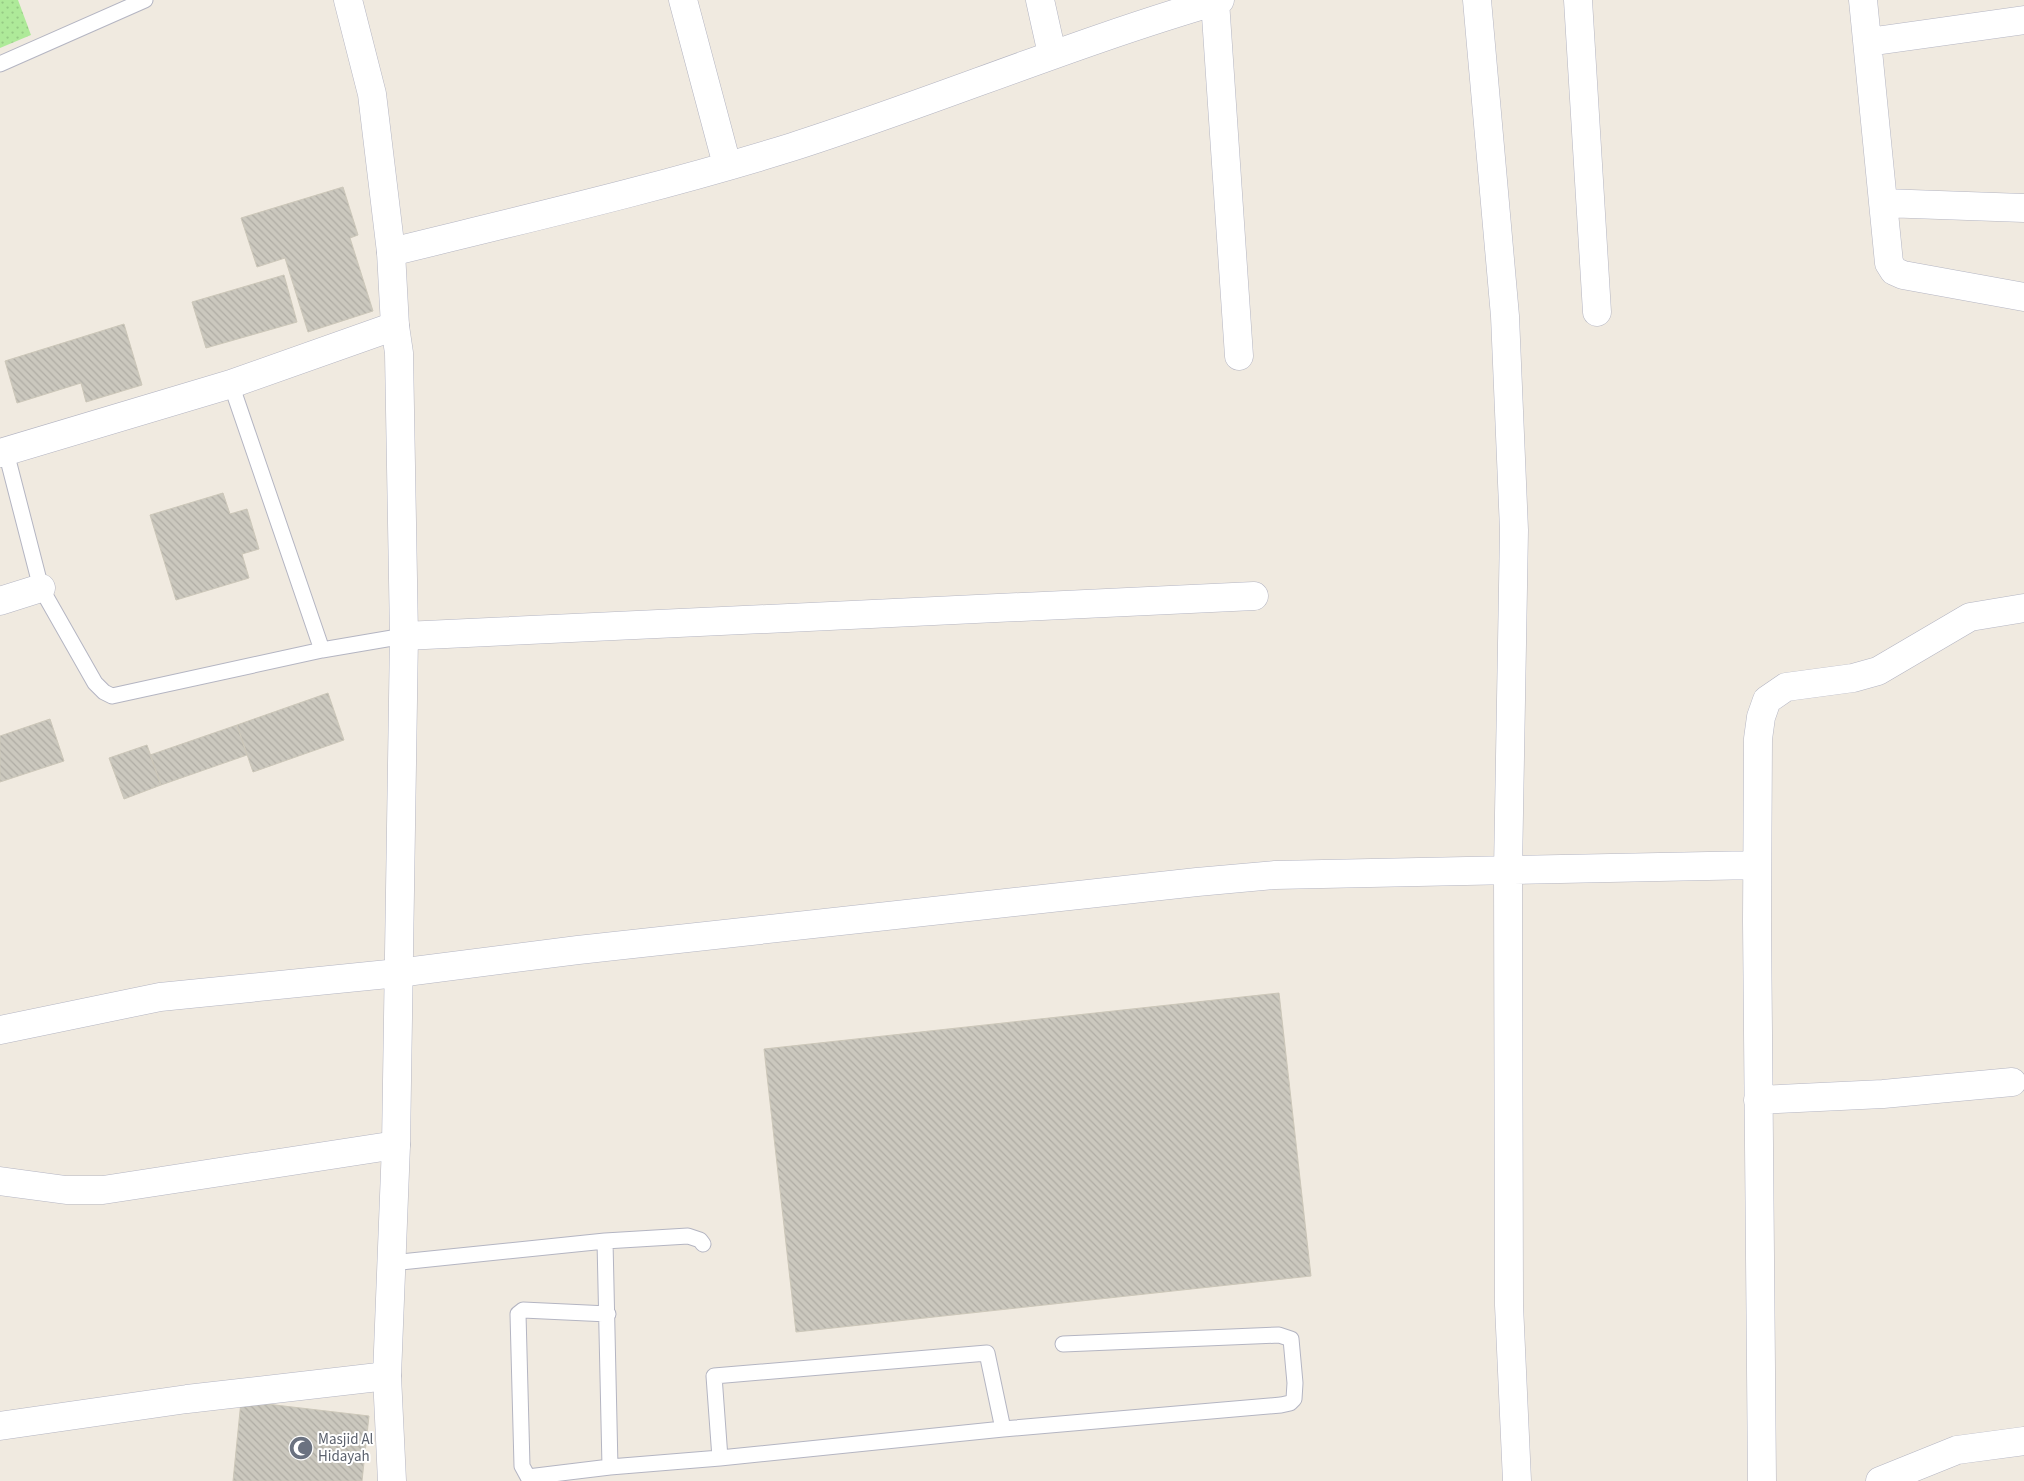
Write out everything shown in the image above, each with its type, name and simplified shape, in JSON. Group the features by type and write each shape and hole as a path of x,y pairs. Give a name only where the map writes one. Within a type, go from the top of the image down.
{"street":[{"path":"348,0 372,94 392,252 395,326 399,352 404,636 396,1145 387,1376 392,1481"},
{"path":"683,0 727,165"},
{"path":"1040,0 1052,54"},
{"path":"1476,0 1505,316 1514,530 1508,870 1509,1304 1517,1481"},
{"path":"1578,0 1597,312"},
{"path":"1863,0 1889,263 1894,271 1913,277 2024,297"},
{"path":"392,252 574,208 791,147 1142,22 1218,1 1239,356"},
{"path":"1868,42 2024,20"},
{"path":"1882,202 2024,208"},
{"path":"3,452 231,384 395,326"},
{"path":"0,601 41,588"},
{"path":"404,636 1254,596"},
{"path":"1762,1481 1757,865 1758,739 1761,717 1767,700 1786,687 1852,678 1878,670 1970,617 2024,608"},
{"path":"0,1030 160,997 398,973 578,950 1256,877 1757,865"},
{"path":"1758,1100 1883,1094 2012,1082"},
{"path":"0,1181 66,1190 103,1190 396,1145"},
{"path":"0,1426 187,1398 387,1376"},
{"path":"1880,1481 1956,1450 2024,1441"}],"lane":[{"path":"0,64 146,0"},
{"path":"231,384 322,650"},
{"path":"3,452 41,588 95,683 104,692 112,696 322,650 404,636"},
{"path":"391,1264 605,1241 688,1236 700,1240 703,1244"},
{"path":"605,1241 610,1466"},
{"path":"608,1314 523,1310 518,1314 522,1466 528,1477 610,1466 720,1458 1003,1429 1280,1405 1294,1399 1296,1383 1290,1339 1279,1335 1063,1344"},
{"path":"720,1458 714,1376 987,1353 1003,1429"}],"green space":[{"path":"0,0 18,0 31,35 0,48"}],"building":[{"path":"343,187 358,235 350,238 373,311 308,332 285,258 257,267 241,218"},
{"path":"284,275 297,322 206,348 192,302"},
{"path":"124,324 142,385 86,402 81,383 17,403 5,361"},
{"path":"223,493 230,514 247,509 259,549 242,554 249,578 176,600 150,515"},
{"path":"328,693 344,740 253,772 237,725"},
{"path":"50,719 64,761 0,782 0,736"},
{"path":"237,725 247,755 161,785 150,755"},
{"path":"147,745 161,785 124,799 109,758"},
{"path":"1279,993 1311,1276 796,1332 764,1049"},
{"name":"Masjid Al Hidayah","path":"241,1401 369,1416 362,1481 233,1481"}],"place":[{"name":"Masjid Al Hidayah","path":"301,1448"}]}
